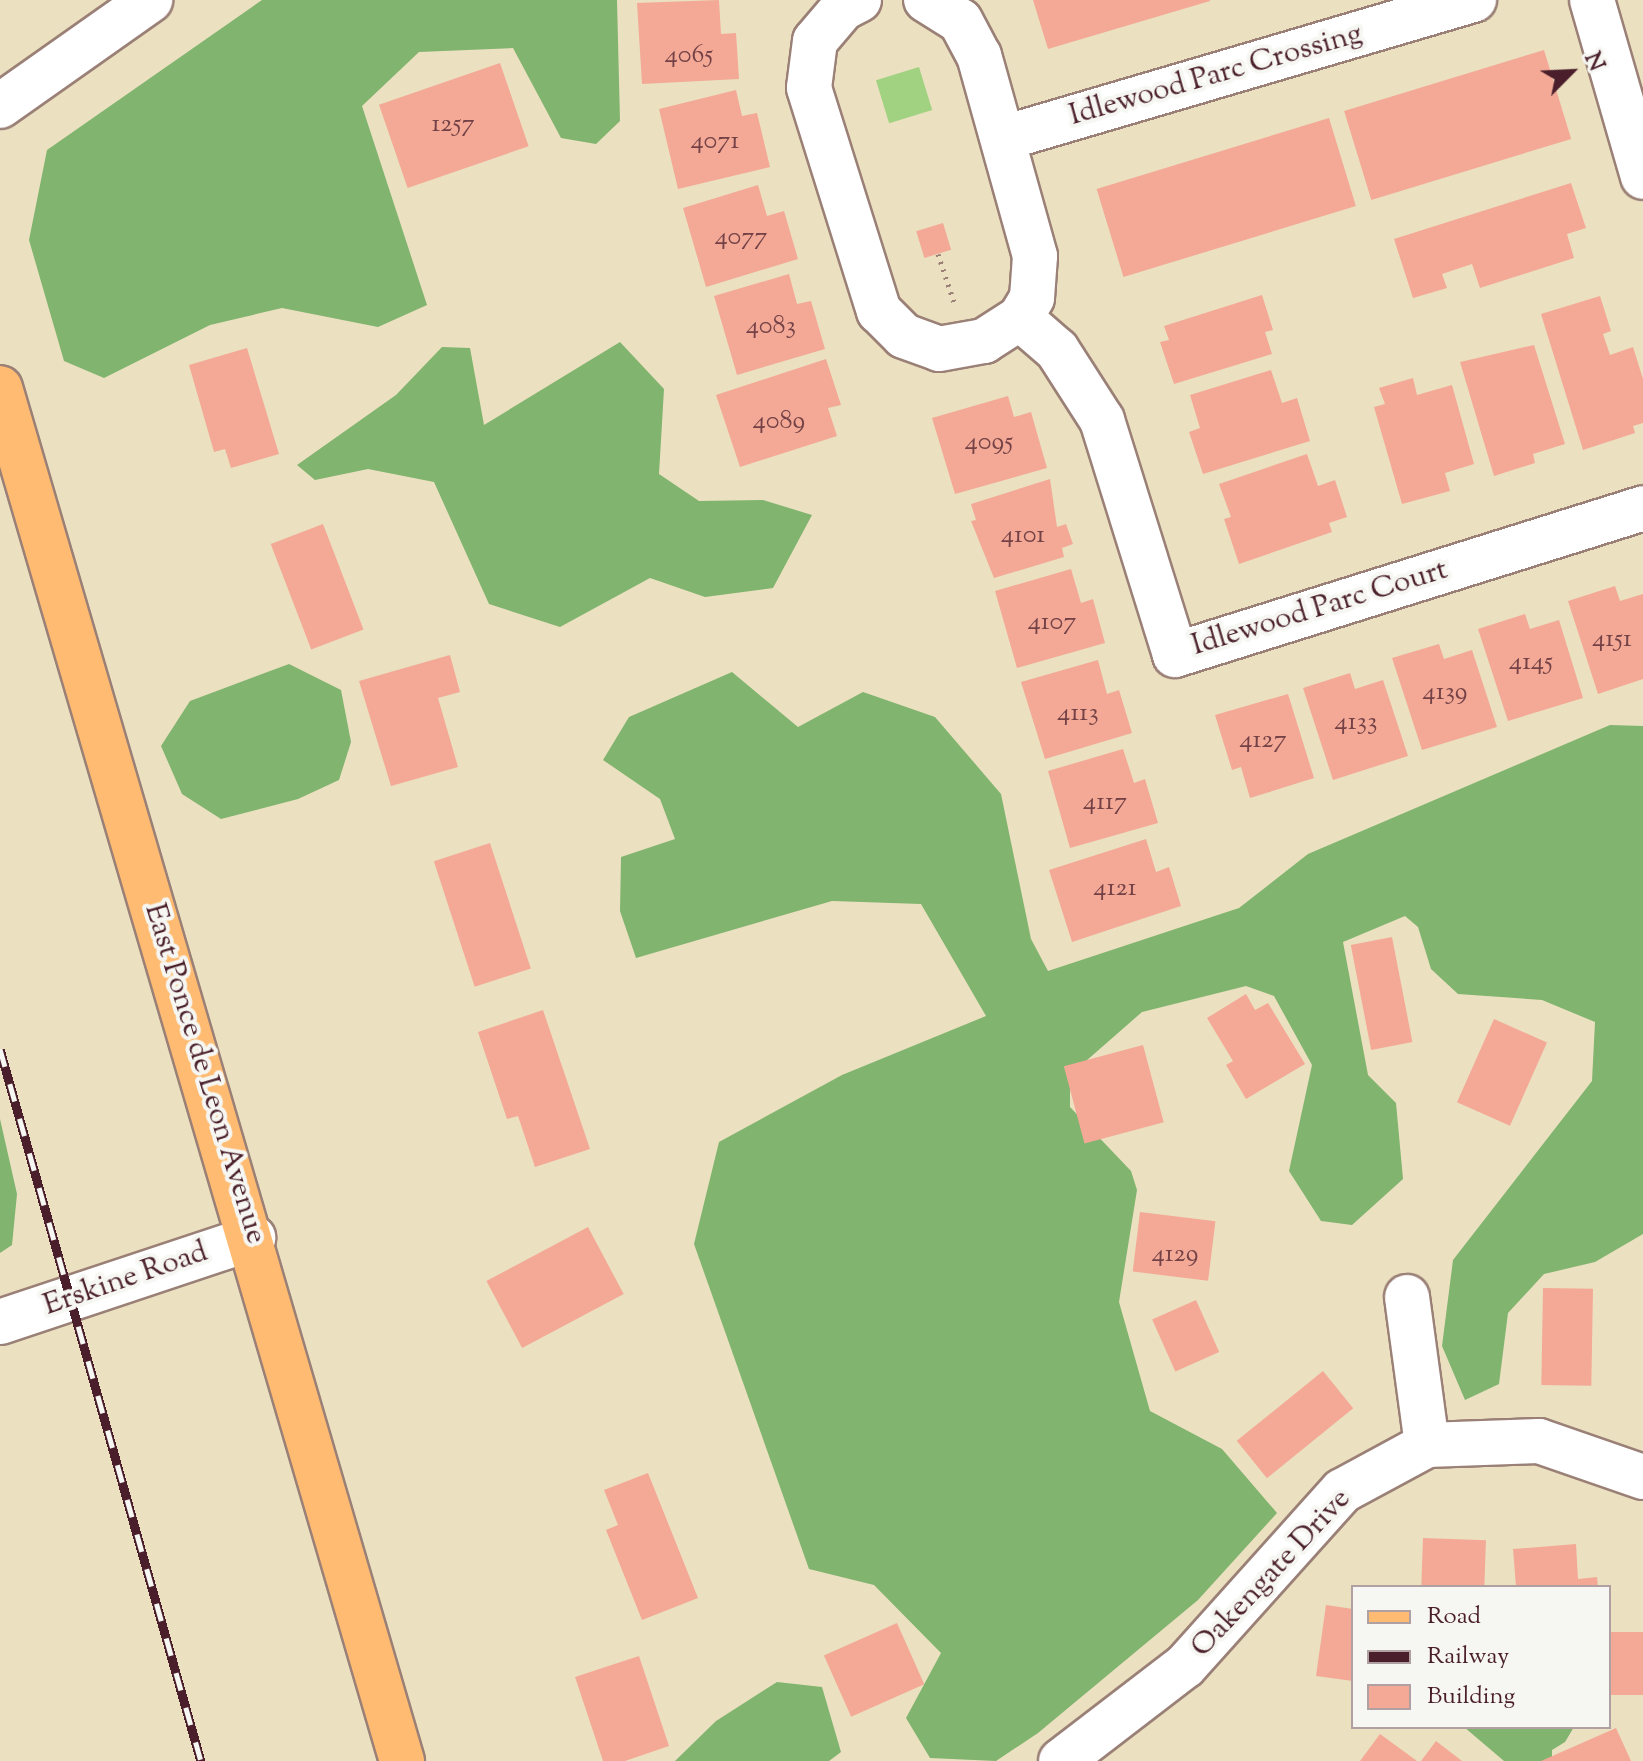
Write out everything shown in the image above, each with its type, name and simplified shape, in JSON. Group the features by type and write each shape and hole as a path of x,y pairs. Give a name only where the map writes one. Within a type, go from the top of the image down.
{"main road":[{"name":"East Ponce de Leon Avenue","path":"0,388 253,1238 402,1761"}],"street":[{"path":"0,106 150,0"},
{"path":"859,0 843,8 815,41 809,88 879,311 904,336 939,349 984,341 1020,318 1032,298 1035,256 1004,138 973,44 960,21 926,0"},
{"name":"Idlewood Parc Crossing","path":"1004,138 1474,0"},
{"path":"1592,0 1643,177"},
{"name":"Idlewood Parc Court","path":"1020,318 1057,350 1102,420 1175,655 1643,508"},
{"name":"Erskine Road","path":"0,1322 253,1238"},
{"path":"1407,1297 1427,1445"},
{"name":"Oakengate Drive","path":"1061,1761 1185,1666 1342,1491 1427,1445 1539,1441 1643,1477"}],"path":[{"path":"938,254 956,310"}],"green space":[{"path":"262,0 617,0 620,121 596,144 561,138 513,48 419,52 362,106 427,305 378,327 282,308 210,325 104,378 64,361 29,240 47,150"},
{"path":"919,67 932,110 889,123 876,80"},
{"path":"620,342 664,389 659,474 699,501 763,500 812,515 773,588 705,597 650,578 560,627 489,604 434,482 368,469 315,480 297,465 396,395 442,347 470,348 484,425"},
{"path":"289,664 341,690 351,742 339,780 298,799 221,819 182,794 161,746 190,701"},
{"path":"732,672 798,727 863,692 935,717 1001,794 1031,939 1048,971 1239,908 1308,854 1610,725 1643,726 1643,1234 1595,1262 1544,1274 1508,1313 1499,1384 1465,1400 1442,1346 1453,1260 1592,1081 1595,1022 1542,1000 1458,994 1431,969 1418,927 1405,916 1343,942 1368,1075 1396,1103 1403,1179 1352,1225 1321,1221 1289,1171 1312,1065 1274,996 1246,986 1142,1012 1070,1075 1070,1107 1131,1171 1137,1190 1119,1302 1150,1411 1222,1449 1277,1513 1198,1600 1038,1733 996,1761 930,1758 906,1718 941,1653 874,1585 809,1569 694,1244 719,1142 842,1075 986,1016 921,904 832,901 636,958 620,911 621,857 675,839 660,799 603,760 629,717"},
{"path":"0,1119 17,1194 12,1245 0,1253"},
{"path":"777,1682 822,1687 841,1752 829,1761 675,1761 716,1721"},
{"path":"1466,1729 1573,1729 1565,1742 1552,1750 1552,1761 1504,1761"}],"building":[{"path":"719,0 721,34 736,33 739,79 642,84 637,3"},
{"path":"1033,0 1210,0 1210,1 1048,49"},
{"path":"1544,50 1571,139 1371,200 1344,111"},
{"path":"500,63 529,146 408,188 379,105"},
{"path":"736,90 742,116 757,113 770,167 678,189 659,109"},
{"path":"1329,118 1356,206 1124,277 1097,189"},
{"path":"1571,183 1586,228 1567,234 1574,258 1480,288 1472,264 1442,274 1447,288 1413,298 1394,239"},
{"path":"758,185 767,216 784,211 798,259 706,287 683,208"},
{"path":"943,223 951,250 924,258 916,231"},
{"path":"789,274 797,304 811,301 825,349 737,375 714,296"},
{"path":"1262,295 1273,330 1265,332 1272,354 1174,384 1160,342 1169,340 1164,326"},
{"path":"1600,296 1611,331 1603,334 1610,355 1633,347 1643,379 1643,423 1633,426 1635,433 1583,450 1541,314"},
{"path":"1534,345 1565,444 1533,454 1535,463 1494,476 1460,362"},
{"path":"247,348 279,454 231,468 225,449 214,452 189,365"},
{"path":"826,359 841,405 828,408 837,436 740,467 716,395"},
{"path":"1271,370 1282,403 1297,398 1310,441 1203,474 1189,432 1200,428 1190,395"},
{"path":"1413,378 1417,395 1452,385 1474,464 1445,473 1450,491 1402,504 1374,407 1385,404 1379,388"},
{"path":"1008,396 1014,417 1031,412 1047,468 955,494 932,418"},
{"path":"1307,454 1318,486 1335,480 1347,517 1329,523 1332,532 1239,564 1224,519 1231,517 1219,484"},
{"path":"1050,479 1057,527 1066,524 1073,544 1062,548 1064,557 994,578 971,521 976,520 971,504"},
{"path":"323,524 363,629 311,650 271,544"},
{"path":"1071,569 1081,603 1093,599 1105,643 1017,668 995,591"},
{"path":"1615,586 1620,601 1643,594 1643,679 1598,694 1568,601"},
{"path":"1525,614 1530,629 1559,620 1583,698 1508,721 1478,629"},
{"path":"1439,644 1444,659 1472,650 1497,727 1422,750 1392,658"},
{"path":"450,655 460,692 438,698 458,767 391,786 359,681"},
{"path":"1098,660 1107,694 1119,690 1132,733 1045,759 1021,682"},
{"path":"1350,673 1355,689 1383,680 1408,756 1333,780 1303,688"},
{"path":"1288,694 1314,778 1250,798 1241,767 1232,770 1215,715"},
{"path":"1123,749 1134,783 1145,779 1158,823 1070,848 1048,771"},
{"path":"1146,839 1156,872 1169,867 1181,906 1072,942 1049,870"},
{"path":"490,843 531,969 475,987 434,861"},
{"path":"1392,937 1412,1042 1371,1050 1351,945"},
{"path":"1246,994 1255,1010 1268,1003 1305,1064 1246,1099 1226,1065 1233,1061 1207,1018"},
{"path":"543,1010 590,1149 535,1167 518,1116 507,1119 478,1032"},
{"path":"1494,1019 1547,1043 1510,1126 1457,1102"},
{"path":"1143,1045 1164,1122 1084,1143 1064,1066"},
{"path":"1140,1212 1215,1221 1208,1281 1133,1272"},
{"path":"588,1227 624,1294 522,1348 486,1281"},
{"path":"1543,1288 1593,1289 1591,1386 1541,1385"},
{"path":"1196,1300 1219,1352 1175,1372 1152,1320"},
{"path":"1323,1371 1353,1408 1267,1478 1237,1441"},
{"path":"648,1473 698,1598 642,1620 606,1530 618,1525 604,1490"},
{"path":"1423,1538 1486,1540 1484,1585 1421,1585"},
{"path":"1576,1544 1578,1579 1597,1577 1598,1585 1516,1585 1513,1549"},
{"path":"1326,1605 1351,1609 1351,1681 1316,1676"},
{"path":"897,1623 924,1684 851,1717 824,1656"},
{"path":"1611,1632 1643,1632 1643,1695 1611,1695"},
{"path":"639,1656 669,1746 625,1761 603,1761 575,1677"},
{"path":"1616,1728 1631,1761 1541,1761"},
{"path":"1380,1734 1417,1761 1360,1761"},
{"path":"1436,1741 1462,1761 1421,1761"}],"railway":[{"path":"0,1049 201,1761"}]}
